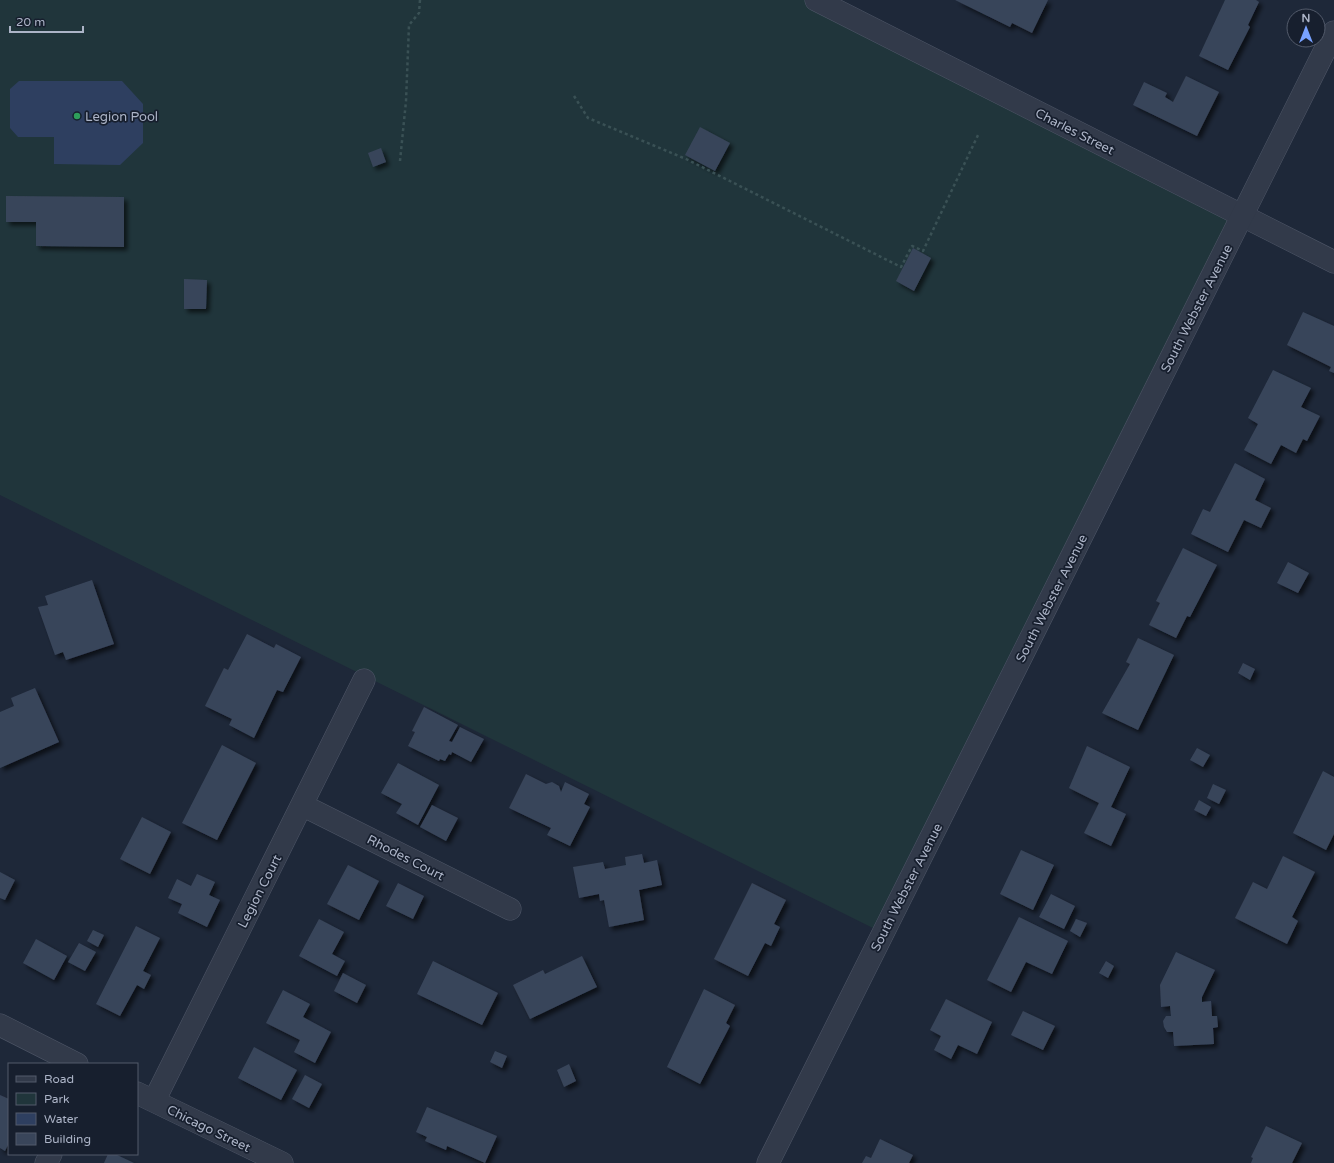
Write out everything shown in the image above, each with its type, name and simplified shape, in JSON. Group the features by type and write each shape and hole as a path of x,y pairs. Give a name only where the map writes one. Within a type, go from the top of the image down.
{"street":[{"name":"Charles Street","path":"816,0 1334,262"},
{"name":"South Webster Avenue","path":"768,1163 1334,32"},
{"name":"Legion Court","path":"145,1097 302,805 364,680"},
{"name":"Rhodes Court","path":"302,805 510,909"},
{"path":"0,1025 75,1063"},
{"name":"Chicago Street","path":"145,1097 282,1163"}],"path":[{"path":"400,161 406,101 409,25 419,13 420,0"},
{"path":"574,96 588,118 686,159 901,267 912,246 922,251 979,133"}],"green space":[{"path":"0,0 816,0 1242,216 883,933 0,495"}],"water":[{"name":"Legion Pool","path":"19,81 122,81 143,104 143,143 120,165 54,164 54,137 18,137 10,128 10,89"}],"building":[{"path":"955,0 1048,0 1032,33 1012,23 1010,27"},
{"path":"1225,0 1256,0 1259,2 1248,25 1250,27 1228,70 1199,56"},
{"path":"1186,76 1219,92 1197,136 1133,105 1144,82 1167,93 1165,97 1173,102"},
{"path":"700,127 730,143 715,171 685,155"},
{"path":"381,148 386,162 373,167 368,153"},
{"path":"6,196 124,197 124,247 36,246 36,222 6,222"},
{"path":"913,248 931,258 914,291 896,281"},
{"path":"184,279 207,280 206,309 184,309"},
{"path":"1303,312 1334,326 1334,373 1329,371 1331,367 1287,345"},
{"path":"1273,370 1311,388 1301,407 1320,416 1307,441 1303,439 1296,453 1281,445 1271,464 1244,450 1258,424 1248,418"},
{"path":"1235,463 1265,479 1255,500 1271,508 1261,528 1244,520 1228,552 1191,534 1203,509 1210,512"},
{"path":"1183,548 1217,565 1190,617 1187,616 1176,638 1149,625 1160,603 1156,601"},
{"path":"1288,562 1309,573 1298,593 1277,583"},
{"path":"92,580 114,644 66,660 63,652 55,655 38,607 48,605 45,596"},
{"path":"247,634 274,648 276,644 301,657 283,692 277,690 254,738 229,725 232,719 205,706 224,668 228,670"},
{"path":"1138,638 1174,655 1138,730 1102,713 1130,664 1126,662"},
{"path":"1243,663 1255,669 1250,680 1238,673"},
{"path":"35,688 59,742 0,768 0,712 14,706 11,698"},
{"path":"424,707 458,725 449,741 452,742 460,727 484,739 471,762 452,752 445,761 440,759 439,761 408,746 415,732 412,731"},
{"path":"222,745 256,763 217,840 182,823"},
{"path":"1087,746 1130,767 1111,807 1126,814 1111,846 1084,833 1099,803 1069,788"},
{"path":"1197,748 1210,755 1203,767 1190,760"},
{"path":"398,763 439,785 418,825 396,813 402,804 381,793"},
{"path":"1323,771 1334,777 1334,834 1326,850 1293,833"},
{"path":"526,774 546,784 552,782 559,786 561,792 565,782 589,794 584,804 590,807 570,846 547,835 551,828 509,808"},
{"path":"1213,784 1226,790 1219,804 1207,798"},
{"path":"1199,800 1211,807 1206,816 1194,810"},
{"path":"432,805 458,818 446,841 420,827"},
{"path":"142,817 171,832 150,874 120,859"},
{"path":"1021,850 1054,865 1033,910 1000,894"},
{"path":"642,854 644,863 657,860 662,885 639,890 644,920 609,927 604,900 600,901 599,894 579,898 573,867 603,862 605,869 626,865 625,857"},
{"path":"1283,856 1315,872 1292,917 1298,921 1287,944 1235,918 1253,882 1267,889"},
{"path":"348,865 379,881 359,920 327,904"},
{"path":"0,872 15,880 5,900 0,898"},
{"path":"197,874 215,882 209,895 220,900 207,927 178,913 182,904 168,898 177,879 191,886"},
{"path":"398,883 424,896 413,919 386,906"},
{"path":"752,883 786,900 774,924 780,927 771,946 765,943 748,976 714,959"},
{"path":"1051,894 1075,906 1064,929 1039,917"},
{"path":"1019,917 1068,941 1052,974 1026,962 1011,992 987,980"},
{"path":"319,919 344,932 332,954 345,961 337,976 299,956"},
{"path":"1076,919 1087,923 1080,937 1070,931"},
{"path":"136,926 160,938 143,971 151,975 144,989 137,985 120,1016 96,1004"},
{"path":"93,930 104,935 98,947 87,941"},
{"path":"36,939 67,956 54,980 23,963"},
{"path":"79,943 96,952 85,971 68,962"},
{"path":"1176,952 1215,970 1202,997 1202,1002 1211,1001 1212,1016 1217,1016 1218,1027 1213,1028 1214,1044 1174,1046 1173,1032 1167,1032 1164,1027 1163,1021 1166,1016 1171,1016 1170,1006 1161,1007 1160,985"},
{"path":"582,956 597,987 530,1019 513,985 543,970 545,974"},
{"path":"433,961 498,993 482,1025 417,994"},
{"path":"1106,961 1114,966 1108,978 1099,973"},
{"path":"343,973 366,985 357,1003 334,991"},
{"path":"704,989 735,1005 726,1023 730,1026 700,1084 667,1067"},
{"path":"283,990 310,1004 303,1017 331,1032 315,1063 294,1052 300,1040 266,1023"},
{"path":"946,999 992,1022 977,1054 958,1045 951,1059 934,1050 941,1036 930,1030"},
{"path":"1023,1011 1055,1026 1043,1050 1011,1035"},
{"path":"254,1047 297,1070 281,1100 238,1078"},
{"path":"495,1051 507,1056 502,1068 490,1062"},
{"path":"569,1064 576,1081 564,1087 557,1070"},
{"path":"305,1075 322,1084 309,1108 292,1099"},
{"path":"0,1095 8,1099 8,1145 5,1151 0,1148"},
{"path":"427,1107 497,1136 485,1163 447,1146 446,1150 425,1141 427,1137 416,1132"},
{"path":"1266,1126 1302,1143 1292,1163 1251,1163 1253,1158 1251,1157"},
{"path":"880,1139 913,1155 909,1163 862,1163 866,1156 871,1158"},
{"path":"108,1155 117,1155 134,1163 104,1163"}],"place":[{"name":"Legion Pool","path":"77,116"}]}
